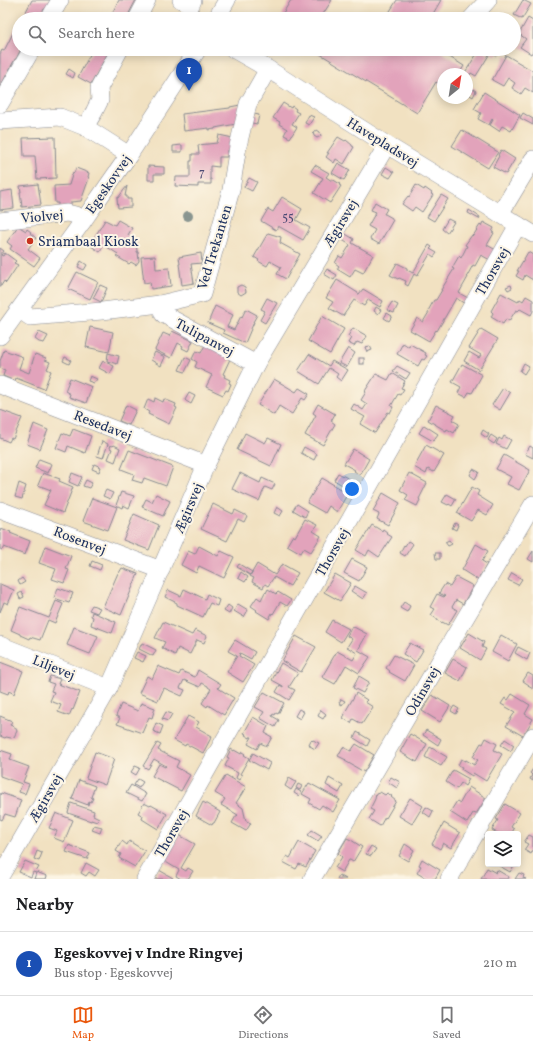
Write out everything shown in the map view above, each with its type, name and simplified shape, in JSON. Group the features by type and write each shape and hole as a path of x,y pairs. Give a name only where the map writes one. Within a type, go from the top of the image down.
{"street":[{"path":"53,12 60,0"},
{"path":"141,12 147,0"},
{"path":"181,0 191,5 193,0"},
{"path":"220,12 227,0"},
{"path":"477,12 488,0"},
{"path":"0,104 28,56"},
{"path":"85,127 100,100 99,88 116,56"},
{"name":"Egeskovvej","path":"0,336 129,155 193,56"},
{"name":"Havepladsvej","path":"245,56 533,234"},
{"name":"Ved Trekanten","path":"20,310 30,317 102,311 160,304 202,294 231,190 238,146 248,104 268,69"},
{"path":"0,118 60,117 85,127 129,155"},
{"name":"Ægirsvej","path":"0,877 109,688 206,465 256,364 387,145"},
{"path":"500,214 533,159"},
{"name":"Violvej","path":"0,221 68,213 75,215 83,221"},
{"name":"Thorsvej","path":"145,879 518,225"},
{"name":"Tulipanvej","path":"160,304 163,314 256,364"},
{"name":"Resedavej","path":"0,385 206,465"},
{"name":"Odinsvej","path":"312,879 533,504"},
{"name":"Rosenvej","path":"0,510 161,570"},
{"name":"Liljevej","path":"0,645 109,688"},
{"path":"449,879 533,736"}],"building":[{"path":"32,0 51,0 42,12 26,12"},
{"path":"119,0 136,0 130,12 113,12"},
{"path":"291,0 332,0 324,12 284,12"},
{"path":"397,0 441,0 434,12 389,12"},
{"path":"523,0 531,4 522,19 521,12 516,12"},
{"path":"528,18 533,21 533,51 531,54 521,48 526,39 521,35 521,30"},
{"path":"12,35 12,56 18,56 0,87 0,54 2,50 4,51"},
{"path":"89,56 106,56 91,84 78,77"},
{"path":"323,56 448,56 464,66 463,68 437,68 436,82 417,113"},
{"path":"476,56 488,56 476,76 473,74 473,68 468,68"},
{"path":"505,56 508,56 533,71 533,93 525,88 521,94 512,88 515,83 508,78 503,86 492,80"},
{"path":"69,69 75,73 73,78 66,74"},
{"path":"473,89 476,91 473,97"},
{"path":"484,92 520,115 511,131 502,126 499,131 490,125 493,120 492,119 489,125 478,119 481,113 474,109"},
{"path":"283,103 291,108 292,106 296,109 295,111 299,113 292,124 297,127 290,138 284,135 287,129 273,118"},
{"path":"240,105 236,124 209,130 209,128 184,131 182,114 230,108"},
{"path":"523,113 533,119 533,125 520,118"},
{"path":"254,114 259,115 257,124 252,123"},
{"path":"309,115 314,117 309,125 305,123"},
{"path":"317,130 320,132 321,136 317,138 314,136 313,132"},
{"path":"462,130 498,152 488,168 452,146"},
{"path":"219,135 233,138 230,151 227,151 227,157 219,157 219,167 210,166 211,184 198,184 198,187 175,186 176,177 190,177 190,161 192,161 192,154 199,154 198,145 217,143"},
{"path":"55,137 56,178 37,179 35,156 24,156 23,138"},
{"path":"338,137 345,141 346,140 354,147 344,164 336,159 334,163 326,157 329,153 327,153"},
{"path":"182,145 182,152 173,152 173,146"},
{"path":"501,150 515,159 506,174 493,167"},
{"path":"338,163 350,170 344,180 332,173"},
{"path":"315,165 329,173 326,177 332,181 332,179 341,186 330,203 314,193 323,178 311,171"},
{"path":"148,166 164,167 164,174 154,174 154,180 148,180"},
{"path":"386,167 394,172 390,178 382,174"},
{"path":"76,168 89,173 89,178 81,201 71,202 71,207 58,208 58,203 55,203 54,186 69,185 73,172 74,173"},
{"path":"249,178 257,182 252,191 244,187"},
{"path":"38,184 41,205 22,207 20,186"},
{"path":"416,185 424,190 425,188 433,195 422,212 415,207 412,211 402,204 408,196 409,197"},
{"path":"127,186 125,196 127,196 127,199 131,199 131,207 118,208 117,198"},
{"path":"12,190 14,208 0,210 0,192"},
{"path":"441,195 448,199 434,221 427,217"},
{"path":"282,197 302,209 296,220 310,228 303,240 278,226 276,230 261,221 268,209 273,212"},
{"path":"375,202 387,209 384,214 393,220 379,244 370,239 375,230 368,226 376,212 371,210"},
{"path":"469,210 480,217 479,219 468,213"},
{"path":"448,219 454,222 447,233 442,229"},
{"path":"105,220 115,225 118,220 132,228 128,235 136,242 139,261 136,265 131,262 129,264 116,256 118,254 104,245 100,252 91,246"},
{"path":"483,222 494,228 492,232 494,233 487,245 496,250 490,260 481,255 475,266 473,265 459,293 468,298 465,304 456,298 437,331 436,330 429,341 410,330 417,318 423,322 434,300 436,300 454,269 452,268 459,256 461,258 467,246 465,245"},
{"path":"18,226 26,231 27,229 36,238 28,249 40,258 34,266 10,249 12,246 7,242"},
{"path":"268,233 281,237 280,243 300,254 286,279 277,274 281,267 270,261 267,266 254,257"},
{"path":"344,233 354,239 352,243 373,255 363,273 355,269 350,277 337,269 339,266 335,263 339,256 342,258 350,245 341,239"},
{"path":"429,245 432,247 430,249 437,253 434,257 430,254 417,276 414,274 408,286 405,284 406,281 390,275 397,263 413,273"},
{"path":"0,248 4,251 1,255 3,256 5,253 16,261 14,263 18,265 6,283 4,281 1,286 0,286"},
{"path":"528,252 533,255 533,280 525,275 523,280 516,276 519,271 517,271"},
{"path":"201,253 202,263 191,264 194,283 182,285 179,257"},
{"path":"155,256 156,269 169,268 171,286 151,289 150,282 144,283 141,257"},
{"path":"81,261 87,265 84,270 78,267"},
{"path":"327,269 337,275 334,280 324,274"},
{"path":"77,272 98,282 90,299 68,289"},
{"path":"337,280 358,294 363,289 383,301 380,307 368,300 364,306 354,300 343,316 329,308 333,302 326,298"},
{"path":"100,285 107,288 101,302 93,298"},
{"path":"241,285 245,287 246,292 241,295 237,292 237,287"},
{"path":"511,285 512,288 508,290 506,287"},
{"path":"501,293 518,302 520,299 523,301 526,296 533,300 533,311 531,315 520,309 518,311 516,310 509,321 506,319 503,324 491,317 493,313 491,311"},
{"path":"267,298 277,303 265,323 260,320 265,311 261,309"},
{"path":"392,302 398,305 394,313 387,310"},
{"path":"215,306 233,315 227,327 234,330 246,309 257,315 245,343 223,333 224,330 208,323"},
{"path":"376,307 381,310 378,314 374,311"},
{"path":"387,313 392,316 389,321 384,318"},
{"path":"322,316 344,329 330,354 308,341"},
{"path":"90,327 113,332 109,352 86,347"},
{"path":"353,328 367,336 362,344 357,342 354,346 348,343 351,338 348,336"},
{"path":"481,329 498,339 479,370 464,361 469,352 479,358 481,355 469,348"},
{"path":"172,331 193,341 188,351 182,348 183,346 178,343 171,358 155,350 163,333 170,336"},
{"path":"39,332 48,336 44,343 35,339"},
{"path":"403,343 409,347 410,344 426,353 425,355 427,356 424,360 422,359 418,366 397,354"},
{"path":"205,345 231,357 223,374 225,375 224,377 230,380 229,383 231,384 228,391 226,390 223,395 206,387 212,375 195,367 197,362 192,359 196,351 201,353"},
{"path":"370,346 372,350 367,352 365,347"},
{"path":"348,348 355,353 347,367 339,363"},
{"path":"4,350 23,357 19,369 29,373 35,354 46,358 45,360 50,362 47,369 51,371 44,389 16,378 15,381 3,376 5,370 0,368 0,361"},
{"path":"155,352 165,357 161,366 151,360"},
{"path":"108,353 119,356 117,364 107,361"},
{"path":"309,354 329,366 332,361 348,370 341,381 336,377 338,374 329,368 319,384 298,371"},
{"path":"65,357 71,360 69,364 63,361"},
{"path":"185,357 191,360 185,372 179,370"},
{"path":"359,358 364,358 364,364 359,364"},
{"path":"103,361 114,366 110,374 99,368"},
{"path":"524,363 529,366 524,374 520,371"},
{"path":"462,364 482,375 472,393 469,392 466,397 458,393 461,387 452,382"},
{"path":"397,366 410,373 406,379 393,371"},
{"path":"392,373 405,381 401,388 404,389 400,395 398,394 391,406 393,407 390,413 388,412 375,433 360,424 365,417 351,409 354,404 363,410 367,404 361,400 376,374 388,380"},
{"path":"90,376 97,379 94,383 88,381"},
{"path":"70,378 92,387 86,403 69,397 70,394 65,391"},
{"path":"274,379 296,392 299,388 309,394 305,400 302,398 292,414 279,406 274,415 258,405"},
{"path":"503,388 510,393 500,410 492,405"},
{"path":"189,393 195,396 191,404 185,400"},
{"path":"155,398 163,402 164,399 176,404 175,407 177,408 169,424 148,414 149,412 144,409 148,399 154,402"},
{"path":"318,404 335,414 331,421 335,424 323,445 305,435 316,415 313,413"},
{"path":"126,405 136,410 129,425 119,421"},
{"path":"436,405 455,415 452,420 459,424 454,433 447,429 446,431 428,420"},
{"path":"0,410 22,418 13,439 11,438 9,442 0,438"},
{"path":"34,424 48,430 40,449 27,444"},
{"path":"424,425 438,434 433,441 419,433"},
{"path":"73,429 91,436 85,453 68,446 66,452 56,448 62,433 70,436"},
{"path":"483,430 489,434 487,438 481,434"},
{"path":"245,433 265,443 268,438 281,444 271,466 237,450"},
{"path":"491,435 497,439 494,444 488,440"},
{"path":"504,436 511,440 506,449 496,444 499,438 502,440"},
{"path":"102,441 108,444 103,458 97,456"},
{"path":"111,445 120,448 115,462 108,459 112,449 110,448"},
{"path":"426,445 444,455 434,472 428,469 426,474 414,467"},
{"path":"530,446 533,448 533,458 525,454"},
{"path":"304,447 317,454 314,460 301,453"},
{"path":"353,449 369,459 360,475 354,471 355,470 344,464"},
{"path":"129,450 173,467 166,486 144,478 142,483 132,480 134,474 121,469"},
{"path":"504,455 530,470 519,490 507,484 511,477 496,469"},
{"path":"39,459 52,464 48,473 35,468"},
{"path":"94,464 101,467 99,472 92,469"},
{"path":"473,469 479,472 475,479 470,475"},
{"path":"43,473 60,479 59,481 73,487 63,513 44,505 51,490 38,485"},
{"path":"72,473 82,477 78,486 69,482"},
{"path":"240,473 260,483 262,478 275,484 272,490 265,487 259,501 232,489"},
{"path":"338,473 353,481 349,489 334,480"},
{"path":"409,473 427,483 417,506 405,500 408,495 400,490"},
{"path":"322,478 348,493 337,512 329,506 325,513 307,503"},
{"path":"86,480 92,483 89,488 83,486"},
{"path":"19,483 26,486 22,499 15,497"},
{"path":"472,487 479,491 477,495 493,505 487,515 478,510 471,521 457,513"},
{"path":"106,490 113,493 110,499 103,496"},
{"path":"121,492 134,496 129,508 123,505 122,508 116,505"},
{"path":"383,493 400,503 388,525 377,519 379,514 373,511"},
{"path":"156,494 170,501 163,516 142,507 146,499 152,502"},
{"path":"447,494 456,499 452,506 442,502"},
{"path":"92,498 117,507 108,530 83,521"},
{"path":"213,504 233,514 235,510 247,516 244,522 238,519 227,541 201,529"},
{"path":"297,504 308,511 305,517 293,510"},
{"path":"277,507 283,511 280,516 274,513"},
{"path":"134,514 159,525 149,550 123,540"},
{"path":"305,519 317,525 313,531 321,536 311,552 304,548 301,553 287,545 293,535 295,537"},
{"path":"455,523 458,525 456,530 452,528"},
{"path":"372,525 382,531 383,529 392,537 379,557 369,550 366,556 356,550"},
{"path":"1,528 30,541 25,555 4,547 2,550 0,549"},
{"path":"449,540 452,544 448,546 445,542"},
{"path":"408,541 413,544 405,556 400,553"},
{"path":"476,544 488,551 482,561 487,564 478,580 462,570"},
{"path":"45,546 71,556 66,569 69,570 64,583 52,579 56,569 39,563"},
{"path":"199,546 218,556 221,551 234,557 224,578 199,566 196,573 181,565 188,551 195,554"},
{"path":"533,551 533,562 528,559"},
{"path":"435,553 440,553 440,559 436,559"},
{"path":"352,559 367,567 359,581 344,573"},
{"path":"92,561 102,565 100,570 90,566"},
{"path":"239,564 252,572 250,575 237,567"},
{"path":"257,564 275,575 282,564 298,573 290,586 274,577 268,586 265,584 263,588 252,582 254,578 250,576"},
{"path":"122,568 138,574 121,615 103,607 118,573"},
{"path":"241,572 248,577 245,582 238,578"},
{"path":"512,573 522,579 518,585 508,580"},
{"path":"335,574 351,583 340,601 324,592"},
{"path":"456,577 473,586 463,604 456,600 452,607 457,610 448,625 442,623 431,615 435,609 430,607 437,594 444,597 445,596 439,593 445,584 450,587"},
{"path":"22,578 25,582 20,585 18,581"},
{"path":"0,584 14,590 8,604 4,602 0,612"},
{"path":"355,586 367,593 363,599 351,591"},
{"path":"58,588 73,593 69,603 54,598"},
{"path":"184,589 205,599 207,594 219,600 217,606 210,603 203,617 177,605 177,603 165,597 168,590 181,596"},
{"path":"268,589 276,594 278,592 291,600 287,606 280,602 269,619 251,606 257,597 261,600"},
{"path":"22,592 24,597 20,599 18,594"},
{"path":"56,601 63,604 55,623 48,620 40,640 30,637 29,639 11,630 20,607 49,618"},
{"path":"404,602 410,606 407,612 400,608"},
{"path":"238,604 248,610 244,617 234,611"},
{"path":"92,605 100,608 97,613 89,610"},
{"path":"228,605 232,608 229,614 224,611"},
{"path":"92,612 116,622 112,633 91,625 93,617 91,616"},
{"path":"332,620 349,629 341,642 325,632"},
{"path":"163,622 192,635 195,630 207,636 204,643 197,640 190,654 178,648 175,655 162,648 165,642 155,638"},
{"path":"352,626 367,634 358,650 370,657 359,673 346,665 335,684 322,677 337,651 353,660 357,653 347,647 352,639 347,636"},
{"path":"74,627 98,636 90,654 67,645"},
{"path":"469,633 484,642 482,647 486,649 480,660 460,648"},
{"path":"501,635 517,644 508,661 492,652"},
{"path":"296,636 316,647 301,672 282,661"},
{"path":"235,640 255,652 251,659 240,653 239,656 254,665 243,682 227,672 237,656 228,651"},
{"path":"142,643 156,650 153,656 139,649"},
{"path":"410,643 423,650 416,662 403,654"},
{"path":"518,647 530,653 527,660 515,653"},
{"path":"137,652 146,656 143,662 134,658"},
{"path":"394,655 414,665 405,681 389,672 390,671 386,668"},
{"path":"453,659 467,667 460,681 445,673"},
{"path":"0,662 23,671 14,694 9,691 8,694 0,691"},
{"path":"281,663 298,673 289,687 295,690 289,700 276,692 280,685 283,686 272,680"},
{"path":"158,666 179,675 181,671 195,677 198,670 221,684 218,688 234,698 224,715 202,703 211,689 202,683 200,687 184,680 180,688 185,690 182,696 164,688 158,701 139,693 147,676 152,679"},
{"path":"528,673 533,676 533,689 523,681"},
{"path":"50,676 60,679 58,684 80,692 69,716 58,712 61,705 50,701 54,692 51,691 54,684 48,682"},
{"path":"359,676 369,682 363,693 353,688"},
{"path":"264,692 284,703 278,714 273,714 272,716 279,720 275,727 260,718 264,712 255,707"},
{"path":"356,693 367,700 365,702 373,707 362,724 353,719 351,723 343,718"},
{"path":"512,694 530,705 525,714 533,719 523,736 506,726 515,712 501,704 505,698 508,700"},
{"path":"432,695 450,706 440,722 422,711"},
{"path":"341,699 345,701 342,705 339,703"},
{"path":"141,703 155,708 152,718 149,717 142,733 117,724 120,718 116,716 121,704 138,711"},
{"path":"454,706 459,709 456,714 451,711"},
{"path":"299,709 304,712 300,719 295,716"},
{"path":"321,710 326,714 323,719 318,716"},
{"path":"166,712 172,714 168,721 162,719"},
{"path":"0,716 12,721 10,725 15,727 17,731 14,737 5,738 0,736"},
{"path":"188,716 199,722 196,727 212,736 203,753 186,744 185,746 174,740"},
{"path":"253,717 268,726 265,733 272,737 267,746 260,743 257,749 248,744 252,737 250,738 244,733"},
{"path":"156,723 163,726 160,734 153,731"},
{"path":"426,730 441,739 438,745 423,735"},
{"path":"357,732 370,740 367,746 354,738"},
{"path":"410,734 427,744 417,762 400,752"},
{"path":"486,738 497,744 494,750 502,754 486,781 473,773 472,776 461,769 462,767 458,765 461,759 474,765 478,760 473,757 481,743 483,744"},
{"path":"505,739 514,745 511,751 501,745"},
{"path":"311,740 319,743 315,749 309,744"},
{"path":"157,743 161,745 158,750 179,761 176,767 190,775 181,791 152,776 159,764 165,767 166,766 154,759 148,769 143,766"},
{"path":"356,744 374,755 364,772 338,756 343,747 351,751"},
{"path":"430,747 447,757 441,766 425,757"},
{"path":"231,749 241,754 242,752 249,758 240,774 242,775 239,780 236,778 238,773 225,766"},
{"path":"0,750 12,754 10,760 29,767 23,782 29,784 25,794 19,792 22,784 0,776"},
{"path":"95,752 114,759 105,785 86,778"},
{"path":"253,753 270,763 267,770 249,760"},
{"path":"135,766 140,768 136,775 131,772"},
{"path":"533,769 533,781 530,779 532,775 530,773"},
{"path":"453,770 469,779 465,786 461,783 457,789 446,782"},
{"path":"226,775 246,787 236,803 243,808 246,821 251,823 246,831 232,823 238,815 221,805 225,799 215,793"},
{"path":"391,777 400,782 397,788 388,782"},
{"path":"289,778 296,782 291,790 285,786"},
{"path":"329,778 343,786 339,793 326,785"},
{"path":"138,779 143,782 139,788 134,785"},
{"path":"79,780 95,786 91,797 93,798 91,802 89,801 88,805 72,799"},
{"path":"309,783 340,800 333,812 322,805 319,809 309,803 311,799 302,794"},
{"path":"298,784 302,786 300,790 296,788"},
{"path":"131,785 146,794 142,801 126,793"},
{"path":"469,787 486,798 476,814 473,813 467,823 450,812 457,801 460,803"},
{"path":"296,789 301,792 299,796 294,793"},
{"path":"380,792 385,795 387,793 396,801 380,826 369,819 374,811 370,809 376,794"},
{"path":"1,793 21,800 15,817 5,814 2,820 0,819"},
{"path":"410,798 423,806 412,824 399,816"},
{"path":"203,802 220,812 212,825 196,816"},
{"path":"71,803 94,811 93,815 99,818 97,822 68,813"},
{"path":"144,803 150,806 151,805 167,814 158,829 142,819 143,816 138,813"},
{"path":"505,804 520,813 511,827 514,829 513,831 492,830 498,820 496,819"},
{"path":"426,807 433,811 430,817 423,812"},
{"path":"56,813 73,820 64,842 54,838 57,831 49,828"},
{"path":"444,823 460,833 451,848 443,843 440,849 432,844"},
{"path":"94,825 102,827 100,833 92,830"},
{"path":"312,830 322,836 318,841 308,835"},
{"path":"179,835 195,844 181,868 186,871 188,868 193,871 188,879 181,879 176,876 179,870 164,861"},
{"path":"529,835 533,837 533,850 531,854 524,850 528,844 524,842"},
{"path":"347,838 362,847 353,862 349,860 342,872 335,868 342,857 338,853"},
{"path":"122,841 127,845 129,841 145,851 135,867 119,858 121,854 116,851"},
{"path":"299,842 315,851 306,867 299,864 296,869 283,862 287,856 290,858"},
{"path":"405,844 414,850 408,861 399,856"},
{"path":"69,845 90,853 87,859 66,852"},
{"path":"371,846 376,849 371,856 366,854"},
{"path":"37,851 42,853 39,861 34,859"},
{"path":"422,859 440,870 435,879 427,879 417,873 421,866 419,865"},
{"path":"25,861 39,867 36,872 47,876 46,879 34,879 36,873 33,872 31,877 19,872"},
{"path":"86,863 99,870 95,876 89,872 86,876 81,873"},
{"path":"501,867 513,867 510,872"},
{"path":"487,868 496,873 497,870 509,877 508,879 481,879"},
{"path":"159,870 173,878 154,879"},
{"path":"519,873 524,875 523,878 526,879 515,879"},
{"path":"339,875 346,879 337,879"}],"place":[{"name":"Egeskovvej v Indre Ringvej","path":"189,91"},
{"name":"Sriambaal Kiosk","path":"30,241"}]}
